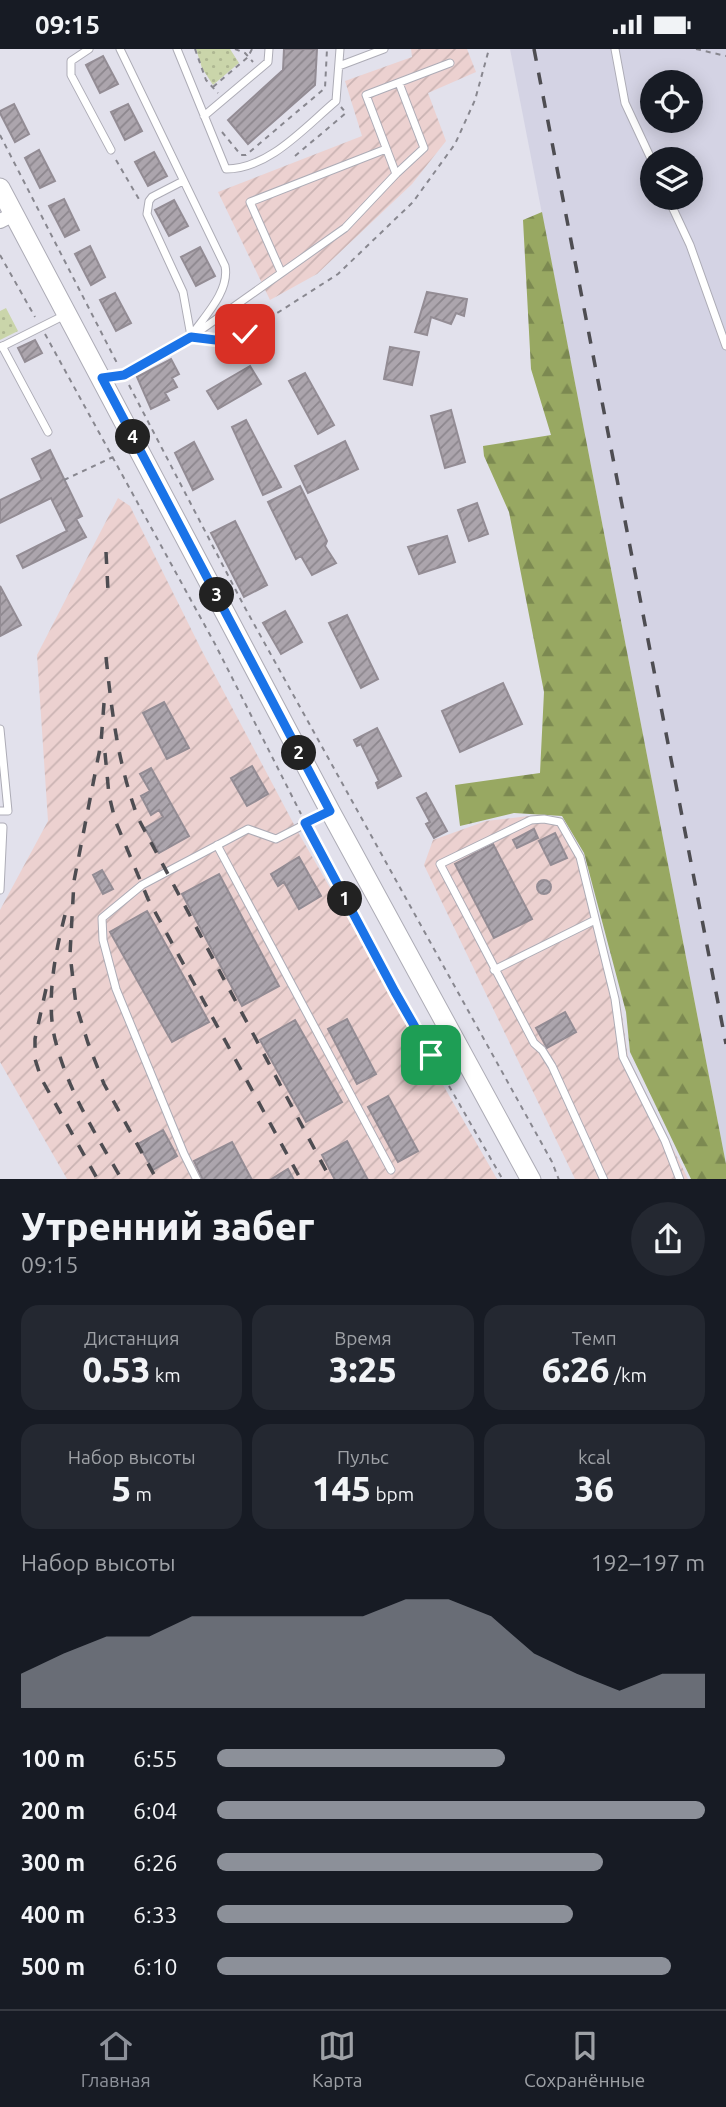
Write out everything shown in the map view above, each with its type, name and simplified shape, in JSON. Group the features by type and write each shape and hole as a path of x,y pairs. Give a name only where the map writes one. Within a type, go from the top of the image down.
{"main road":[{"path":"0,188 7,217 67,314 102,378 330,811 531,1179"}],"lane":[{"path":"89,49 71,61 71,75 111,151"},
{"path":"120,49 226,273 222,291 191,337"},
{"path":"177,49 226,169 241,169 264,160 336,101 340,49"},
{"path":"204,116 268,62 270,49"},
{"path":"339,66 384,49"},
{"path":"615,49 625,103 646,147"},
{"path":"396,174 366,95 450,63"},
{"path":"102,378 124,375 191,337 345,228 424,148 399,83"},
{"path":"281,272 250,202 386,149"},
{"path":"183,181 152,197 147,214 183,292 191,337"},
{"path":"674,210 690,245 726,346"},
{"path":"48,432 1,347 67,314"},
{"path":"0,729 8,811 0,811"},
{"path":"197,1179 184,1154 116,989 103,940 102,918 142,885 248,829 276,839 330,811"},
{"path":"604,1179 552,1066 534,1043 440,864 531,820 560,822 580,857 615,999 623,1057 670,1151 680,1179"},
{"path":"0,827 3,827 0,890"},
{"path":"217,845 391,1170"},
{"path":"494,970 595,920"}],"path":[{"path":"195,49 200,66 224,100"},
{"path":"235,49 248,57 260,70"},
{"path":"213,87 248,57 251,49"},
{"path":"221,131 241,155 246,155 325,88 327,49"},
{"path":"191,337 232,342 338,274 413,202 455,143 475,100 489,49"},
{"path":"695,49 726,56"},
{"path":"0,135 244,606 559,1179"},
{"path":"111,151 147,214"},
{"path":"0,255 215,644 305,823 395,992 503,1179"},
{"path":"64,480 114,457"}],"shaded area":[{"path":"411,49 467,49 476,72 428,93 446,141 412,184 317,274 270,300 218,192 362,136 345,81 412,57"},
{"path":"510,49 726,49 726,1164"},
{"path":"118,498 130,506 201,649 298,832 497,1179 67,1179 0,1062 0,910 48,821 37,655"},
{"path":"529,816 561,818 583,855 621,1008 628,1057 688,1179 575,1179 424,865 433,840 486,821"}],"green space":[{"path":"196,49 230,49 239,63 213,85 202,68"},
{"path":"542,212 726,1164 726,1179 691,1179 630,1052 626,1012 584,853 562,816 514,813 460,826 455,785 540,773 544,692 509,512 484,456 483,446 551,435 531,369 523,220"},
{"path":"6,308 18,331 0,340 0,311"}],"building":[{"path":"284,49 317,49 315,85 248,144 228,120 283,70"},
{"path":"103,56 118,84 100,93 86,65"},
{"path":"14,104 29,134 15,142 0,113"},
{"path":"128,104 142,131 125,140 111,112"},
{"path":"39,150 55,181 40,188 25,158"},
{"path":"154,152 167,176 148,186 135,162"},
{"path":"64,199 79,230 65,237 49,206"},
{"path":"174,200 188,226 169,236 155,210"},
{"path":"90,246 105,277 91,285 75,254"},
{"path":"200,247 215,276 196,286 181,257"},
{"path":"427,292 467,299 464,316 456,313 451,324 431,317 427,335 415,332"},
{"path":"115,293 131,323 116,331 100,300"},
{"path":"35,340 42,353 25,362 18,348"},
{"path":"390,347 419,352 412,385 384,379"},
{"path":"171,359 179,374 172,378 177,387 165,393 169,400 151,409 137,377"},
{"path":"250,366 261,384 218,409 207,391"},
{"path":"305,373 334,425 318,434 289,381"},
{"path":"451,410 465,462 445,468 431,416"},
{"path":"246,420 281,487 263,495 232,427"},
{"path":"345,441 358,469 308,493 295,466"},
{"path":"194,442 213,479 193,490 175,453"},
{"path":"50,450 82,516 76,519 86,537 23,568 17,556 67,531 51,498 0,523 0,500 42,480 32,459"},
{"path":"300,486 327,541 325,546 336,563 312,575 301,556 296,559 268,502"},
{"path":"477,503 488,534 469,541 458,510"},
{"path":"235,521 267,585 244,597 211,533"},
{"path":"447,536 455,562 419,574 408,547"},
{"path":"0,586 21,625 0,636"},
{"path":"285,611 302,642 281,654 263,623"},
{"path":"347,615 378,679 361,688 329,623"},
{"path":"503,683 522,724 460,752 442,711"},
{"path":"164,702 189,748 167,759 143,713"},
{"path":"377,728 401,776 378,788 376,783 379,781 361,744 357,746 354,740"},
{"path":"252,766 268,794 247,806 231,778"},
{"path":"151,768 189,836 159,853 145,828 163,817 159,810 151,815 141,796 150,791 140,774"},
{"path":"426,793 447,831 434,838 426,824 430,822 417,798"},
{"path":"534,829 538,838 517,848 513,840"},
{"path":"555,833 567,858 551,865 539,841"},
{"path":"493,844 532,919 494,938 455,864"},
{"path":"299,857 321,896 299,909 284,882 278,886 271,874"},
{"path":"102,870 113,889 103,894 93,875"},
{"path":"219,874 279,986 242,1006 182,894"},
{"path":"544,880 549,882 549,892 544,894 539,892 537,887 539,882"},
{"path":"147,911 209,1022 172,1042 110,932"},
{"path":"565,1012 576,1032 547,1048 536,1028"},
{"path":"347,1019 376,1074 357,1084 328,1029"},
{"path":"295,1020 342,1102 306,1122 260,1040"},
{"path":"388,1096 418,1151 398,1162 368,1107"},
{"path":"163,1130 177,1156 153,1170 138,1144"},
{"path":"347,1141 367,1179 334,1179 322,1155"},
{"path":"232,1142 251,1179 203,1179 194,1161"},
{"path":"288,1169 293,1179 272,1179"}],"railway":[{"path":"534,49 726,1044"},
{"path":"106,552 108,591"},
{"path":"106,657 113,719 138,818 330,1179"},
{"path":"104,703 101,743 74,881 70,954 76,1005 88,1043 104,1084 156,1179"},
{"path":"105,753 109,795 115,820 148,899 300,1179"},
{"path":"65,915 51,995 56,1043 76,1097 121,1179"},
{"path":"46,989 35,1039 35,1059 41,1078 97,1179"}],"route":[{"path":"245,334 232,342 191,337 124,375 102,378 330,811 305,823 431,1055"}]}
